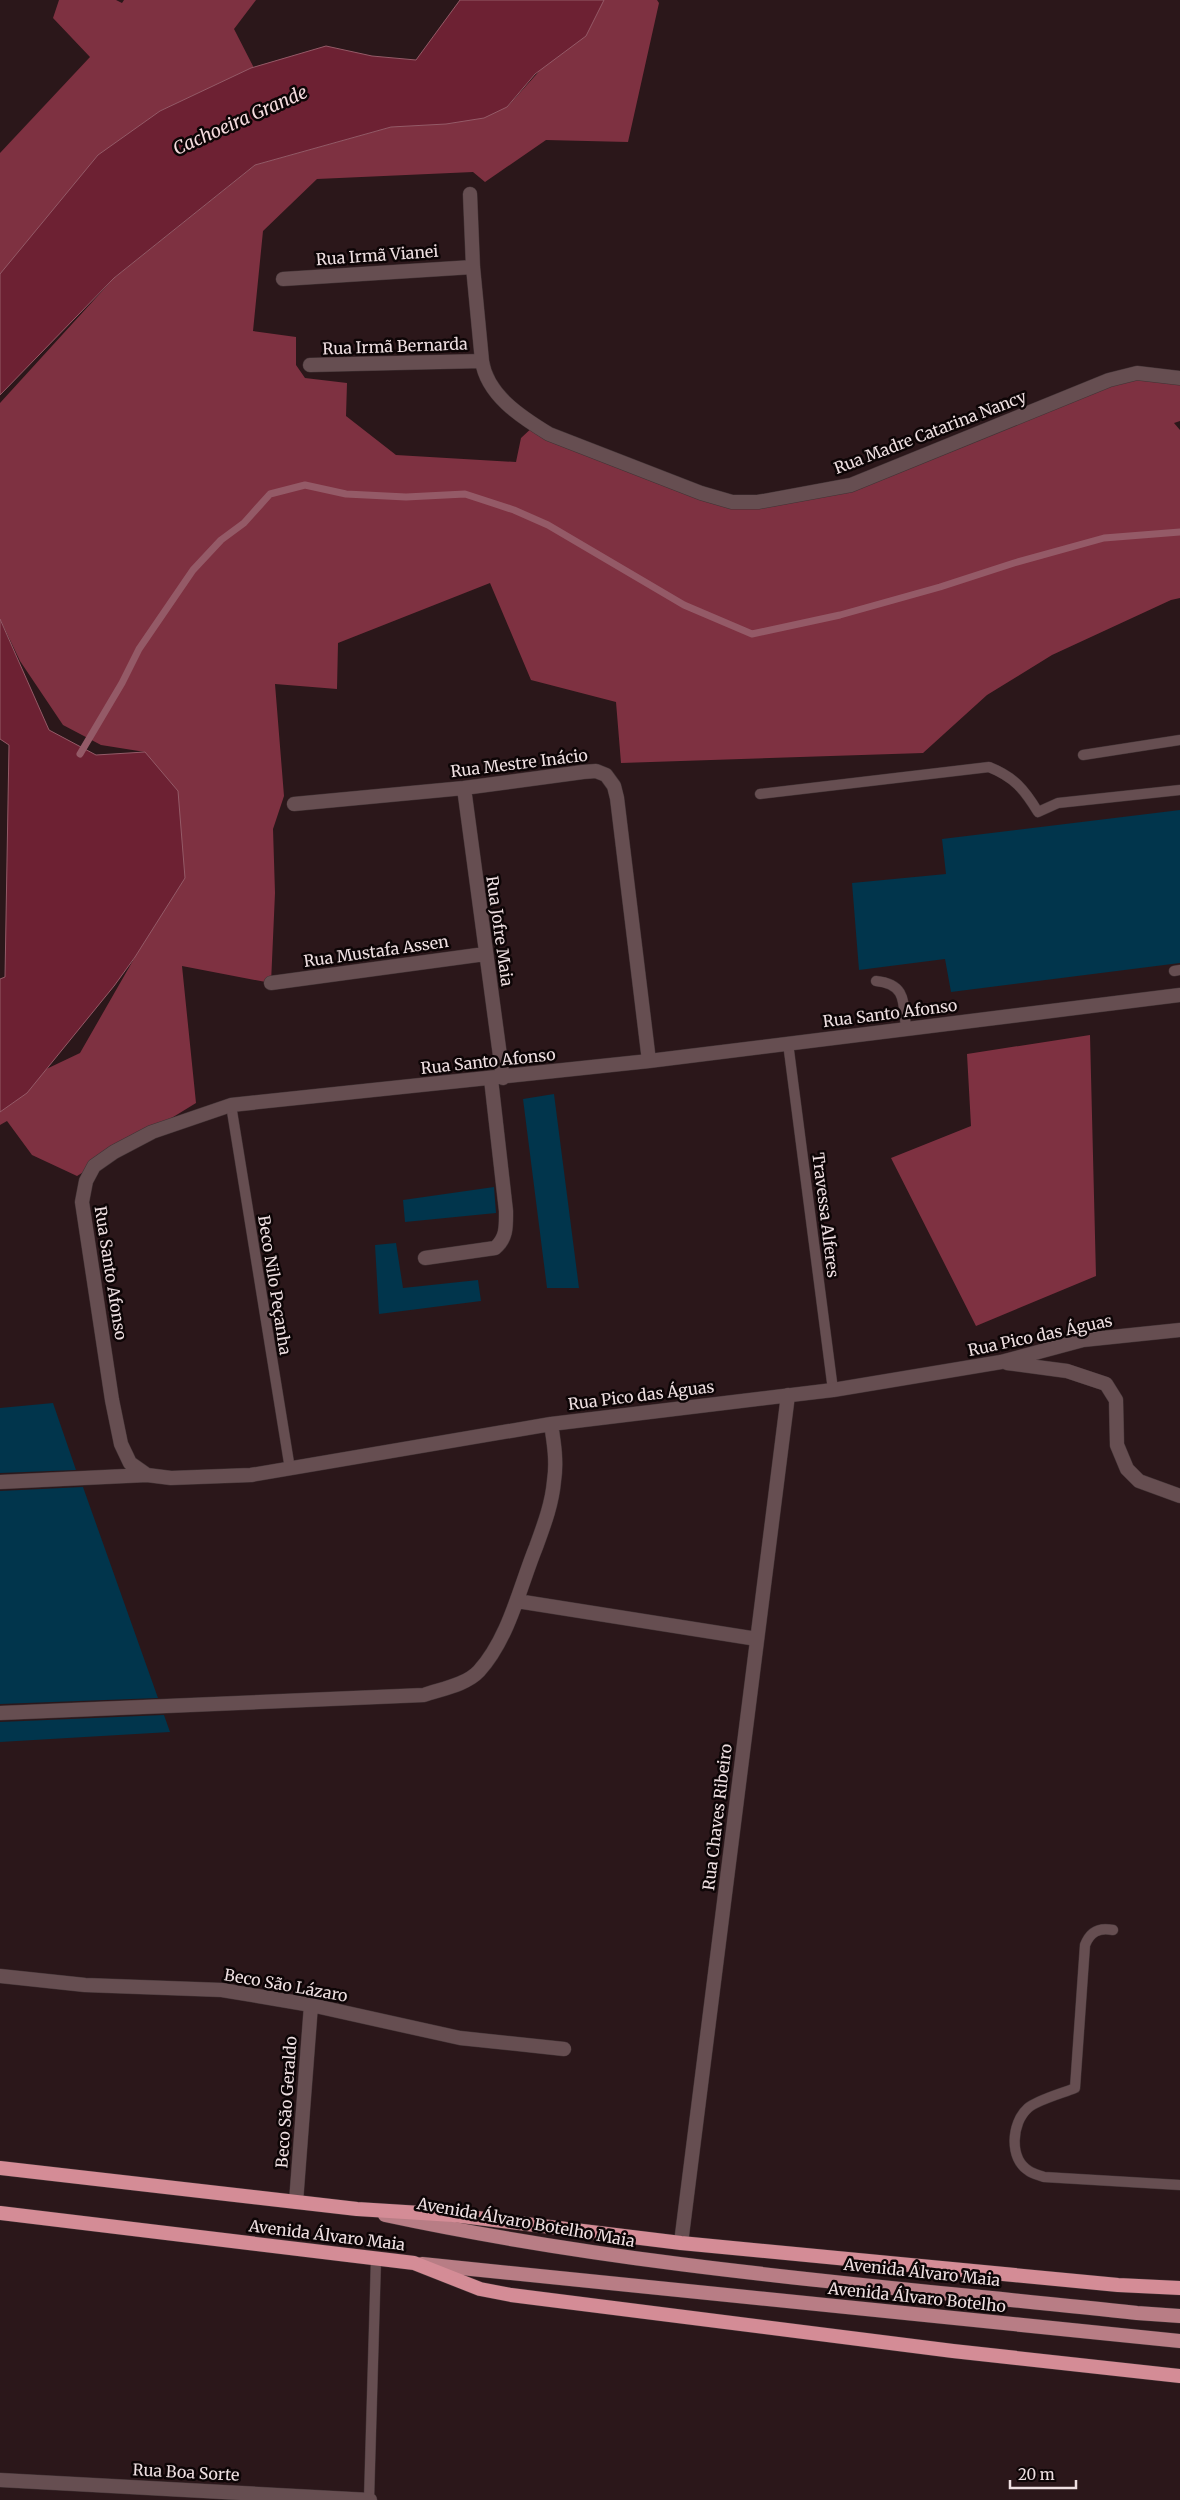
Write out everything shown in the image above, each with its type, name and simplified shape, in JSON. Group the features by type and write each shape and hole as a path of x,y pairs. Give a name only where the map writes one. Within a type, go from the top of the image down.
{"highway":[{"name":"Avenida Álvaro Maia","path":"0,2168 357,2209 453,2215 681,2243 1108,2284 1180,2288"},
{"name":"Avenida Álvaro Maia","path":"0,2213 414,2263"},
{"path":"414,2263 480,2289 511,2295 953,2351 1180,2376"}],"main road":[{"name":"Avenida Álvaro Botelho Maia","path":"357,2209 480,2235 660,2262"},
{"name":"Avenida Álvaro Maia","path":"660,2262 1180,2316"},
{"name":"Avenida Álvaro Maia","path":"414,2263 651,2288"},
{"name":"Avenida Álvaro Botelho","path":"651,2288 1180,2341"}],"street":[{"name":"Rua Madre Catarina Nancy","path":"470,194 473,266 482,361 484,375 489,385 527,421 549,434 701,493 732,502 758,502 851,485 1109,380 1137,373 1180,378"},
{"name":"Rua Irmã Vianei","path":"283,279 473,266"},
{"name":"Rua Irmã Bernarda","path":"310,365 482,361"},
{"name":"Rua Mestre Inácio","path":"294,804 464,788 596,771 606,775 614,786 622,828 649,1061"},
{"name":"Rua Jofre Maia","path":"425,1258 495,1248 502,1242 506,1231 497,1078 485,954 464,788"},
{"name":"Rua Mustafa Assen","path":"271,983 485,954"},
{"name":"Rua Santo Afonso","path":"147,1475 130,1463 121,1444 112,1400 82,1202 86,1181 94,1166 152,1132 231,1105 649,1061 1180,995"},
{"name":"Rua Pico das Águas","path":"0,1482 147,1475 171,1478 233,1475 290,1469 552,1424 833,1390 1001,1362 1083,1340 1180,1330"},
{"path":"1001,1362 1067,1371 1106,1384 1116,1400 1117,1445 1127,1469 1138,1480 1180,1496"},
{"name":"Rua Chaves Ribeiro","path":"681,2243 788,1395"},
{"path":"0,1714 424,1695 458,1683 478,1672 495,1648 517,1601 544,1528 554,1484 556,1463 552,1424"},
{"path":"517,1601 757,1639"},
{"name":"Beco São Lázaro","path":"0,1976 84,1985 222,1990 311,2005 460,2038 564,2049"},
{"name":"Beco São Geraldo","path":"296,2202 311,2005"},
{"name":"Rua Boa Sorte","path":"0,2480 237,2496 369,2500"}],"lane":[{"path":"1083,754 1180,740"},
{"path":"760,794 989,767 1009,775 1028,794 1038,812 1058,804 1180,790"},
{"path":"876,980 894,984 900,990 906,1028"},
{"name":"Travessa Alferes","path":"788,1043 833,1390"},
{"name":"Beco Nilo Peçanha","path":"231,1105 290,1469"},
{"path":"1113,1930 1095,1931 1088,1937 1085,1945 1075,2088 1028,2108 1018,2122 1014,2140 1017,2158 1028,2171 1044,2177 1180,2185"},
{"path":"369,2500 376,2258"}],"shaded area":[{"path":"59,0 116,0 122,3 124,0 256,0 234,29 254,68 160,111 0,274 0,153 90,57 53,18"},
{"path":"603,0 657,0 659,3 628,142 546,140 485,182 473,172 317,179 263,231 253,331 296,337 296,365 305,378 347,383 346,416 396,455 516,462 521,438 536,424 701,493 758,502 851,485 1137,373 1180,381 1180,421 1174,423 1180,430 1180,598 1171,600 1052,655 987,695 923,753 621,763 616,702 531,680 490,583 338,643 337,689 275,684 284,796 273,829 275,893 271,983 182,966 196,1103 77,1176 32,1155 7,1121 0,1125 0,1091 80,1053 135,957 145,752 101,745 63,725 20,661 0,619 0,403 114,278 255,165 391,127 507,107"},
{"path":"1090,1035 1096,1276 976,1326 891,1158 971,1126 967,1054"}],"water":[{"name":"Cachoeira Grande","path":"460,0 604,0 586,36 535,74 507,107 484,118 446,124 391,127 255,165 114,278 0,395 0,274 98,155 160,111 251,68 326,46 372,56 416,60"},
{"path":"0,619 49,730 96,755 145,752 178,791 185,878 135,957 114,986 27,1093 0,1112 0,979 5,977 9,745 0,739"}],"building":[{"path":"1180,810 1180,963 951,992 945,959 859,970 852,883 946,874 942,839"},
{"path":"554,1094 579,1288 547,1288 523,1099"},
{"path":"494,1187 496,1213 405,1222 403,1200"},
{"path":"396,1243 403,1288 478,1280 481,1301 379,1314 375,1245"},
{"path":"53,1403 76,1470 0,1473 0,1408"},
{"path":"83,1487 158,1698 0,1704 0,1491"},
{"path":"164,1715 170,1732 0,1742 0,1722"}],"waterway":[{"path":"80,754 122,683 139,649 193,570 221,540 244,523 270,494 305,485 346,494 406,497 465,494 514,510 548,525 684,605 752,634 840,615 1104,538 1180,532"}]}
